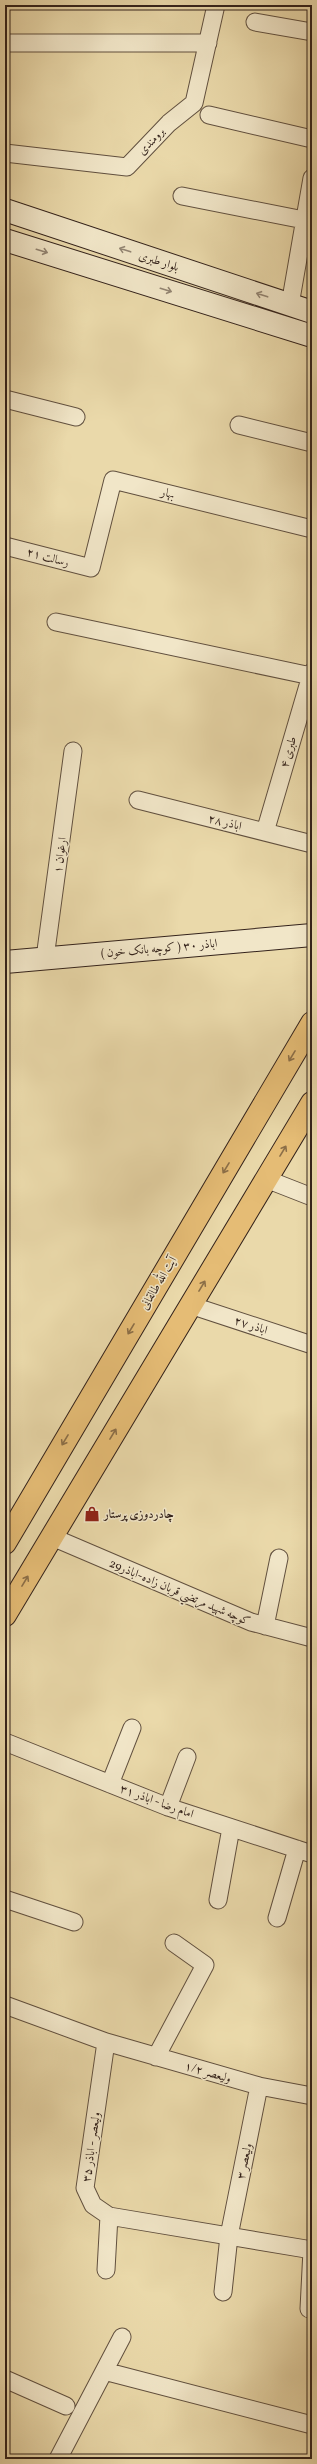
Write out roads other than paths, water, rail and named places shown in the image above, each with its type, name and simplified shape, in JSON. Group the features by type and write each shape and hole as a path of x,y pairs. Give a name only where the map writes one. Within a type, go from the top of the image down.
{"main road":[{"name":"بلوار طبری","path":"5,210 312,312"},
{"path":"8,241 312,336"},
{"name":"اباذر ۳۰ ( کوچه بانک خون )","path":"5,962 312,935"},
{"name":"آیت الله طالقانی","path":"5,1543 312,1023"},
{"path":"5,1615 312,1103"}],"street":[{"name":"برومندی","path":"5,153 127,167 169,123 194,103 216,5"},
{"path":"255,22 312,32"},
{"path":"5,43 208,43"},
{"path":"209,115 312,140"},
{"path":"290,305 312,178"},
{"path":"182,196 304,220"},
{"path":"5,399 76,416"},
{"path":"239,425 312,443"},
{"name":"بهار","path":"91,568 113,480 312,529"},
{"name":"رسالت ۲۱","path":"5,546 91,568"},
{"path":"56,622 311,674"},
{"name":"طبری ۴","path":"265,832 311,674"},
{"name":"ارغوان ۱","path":"45,958 73,751"},
{"name":"اباذر ۲۸","path":"138,800 312,844"},
{"path":"266,1179 312,1197"},
{"name":"اباذر ۲۷","path":"190,1305 312,1345"},
{"name":"كوچه شهيد مرتضي قربان زاده-اباذر29","path":"52,1537 251,1622 312,1638"},
{"path":"265,1626 279,1558"},
{"path":"110,1784 132,1728"},
{"name":"امام رضا - اباذر ۳۱","path":"5,1742 168,1807 304,1851"},
{"path":"168,1807 187,1757"},
{"path":"218,1900 232,1828"},
{"path":"277,1918 304,1851"},
{"path":"5,1899 74,1922"},
{"path":"156,2057 205,1965 174,1943"},
{"path":"5,2005 106,2042"},
{"name":"ولیعصر ۱/۲","path":"106,2042 259,2086 312,2096"},
{"name":"ولیعصر - اباذر ۳۵","path":"106,2042 85,2188 93,2205 108,2216 312,2250"},
{"name":"ولیعصر ۳","path":"223,2292 228,2236 259,2086"},
{"path":"106,2270 108,2216"},
{"path":"309,2309 312,2250"},
{"path":"58,2459 122,2337"},
{"path":"104,2371 312,2425"},
{"path":"5,2379 66,2406"}],"place":[{"name":"چادردوزی پرستار","path":"92,1514"}]}
